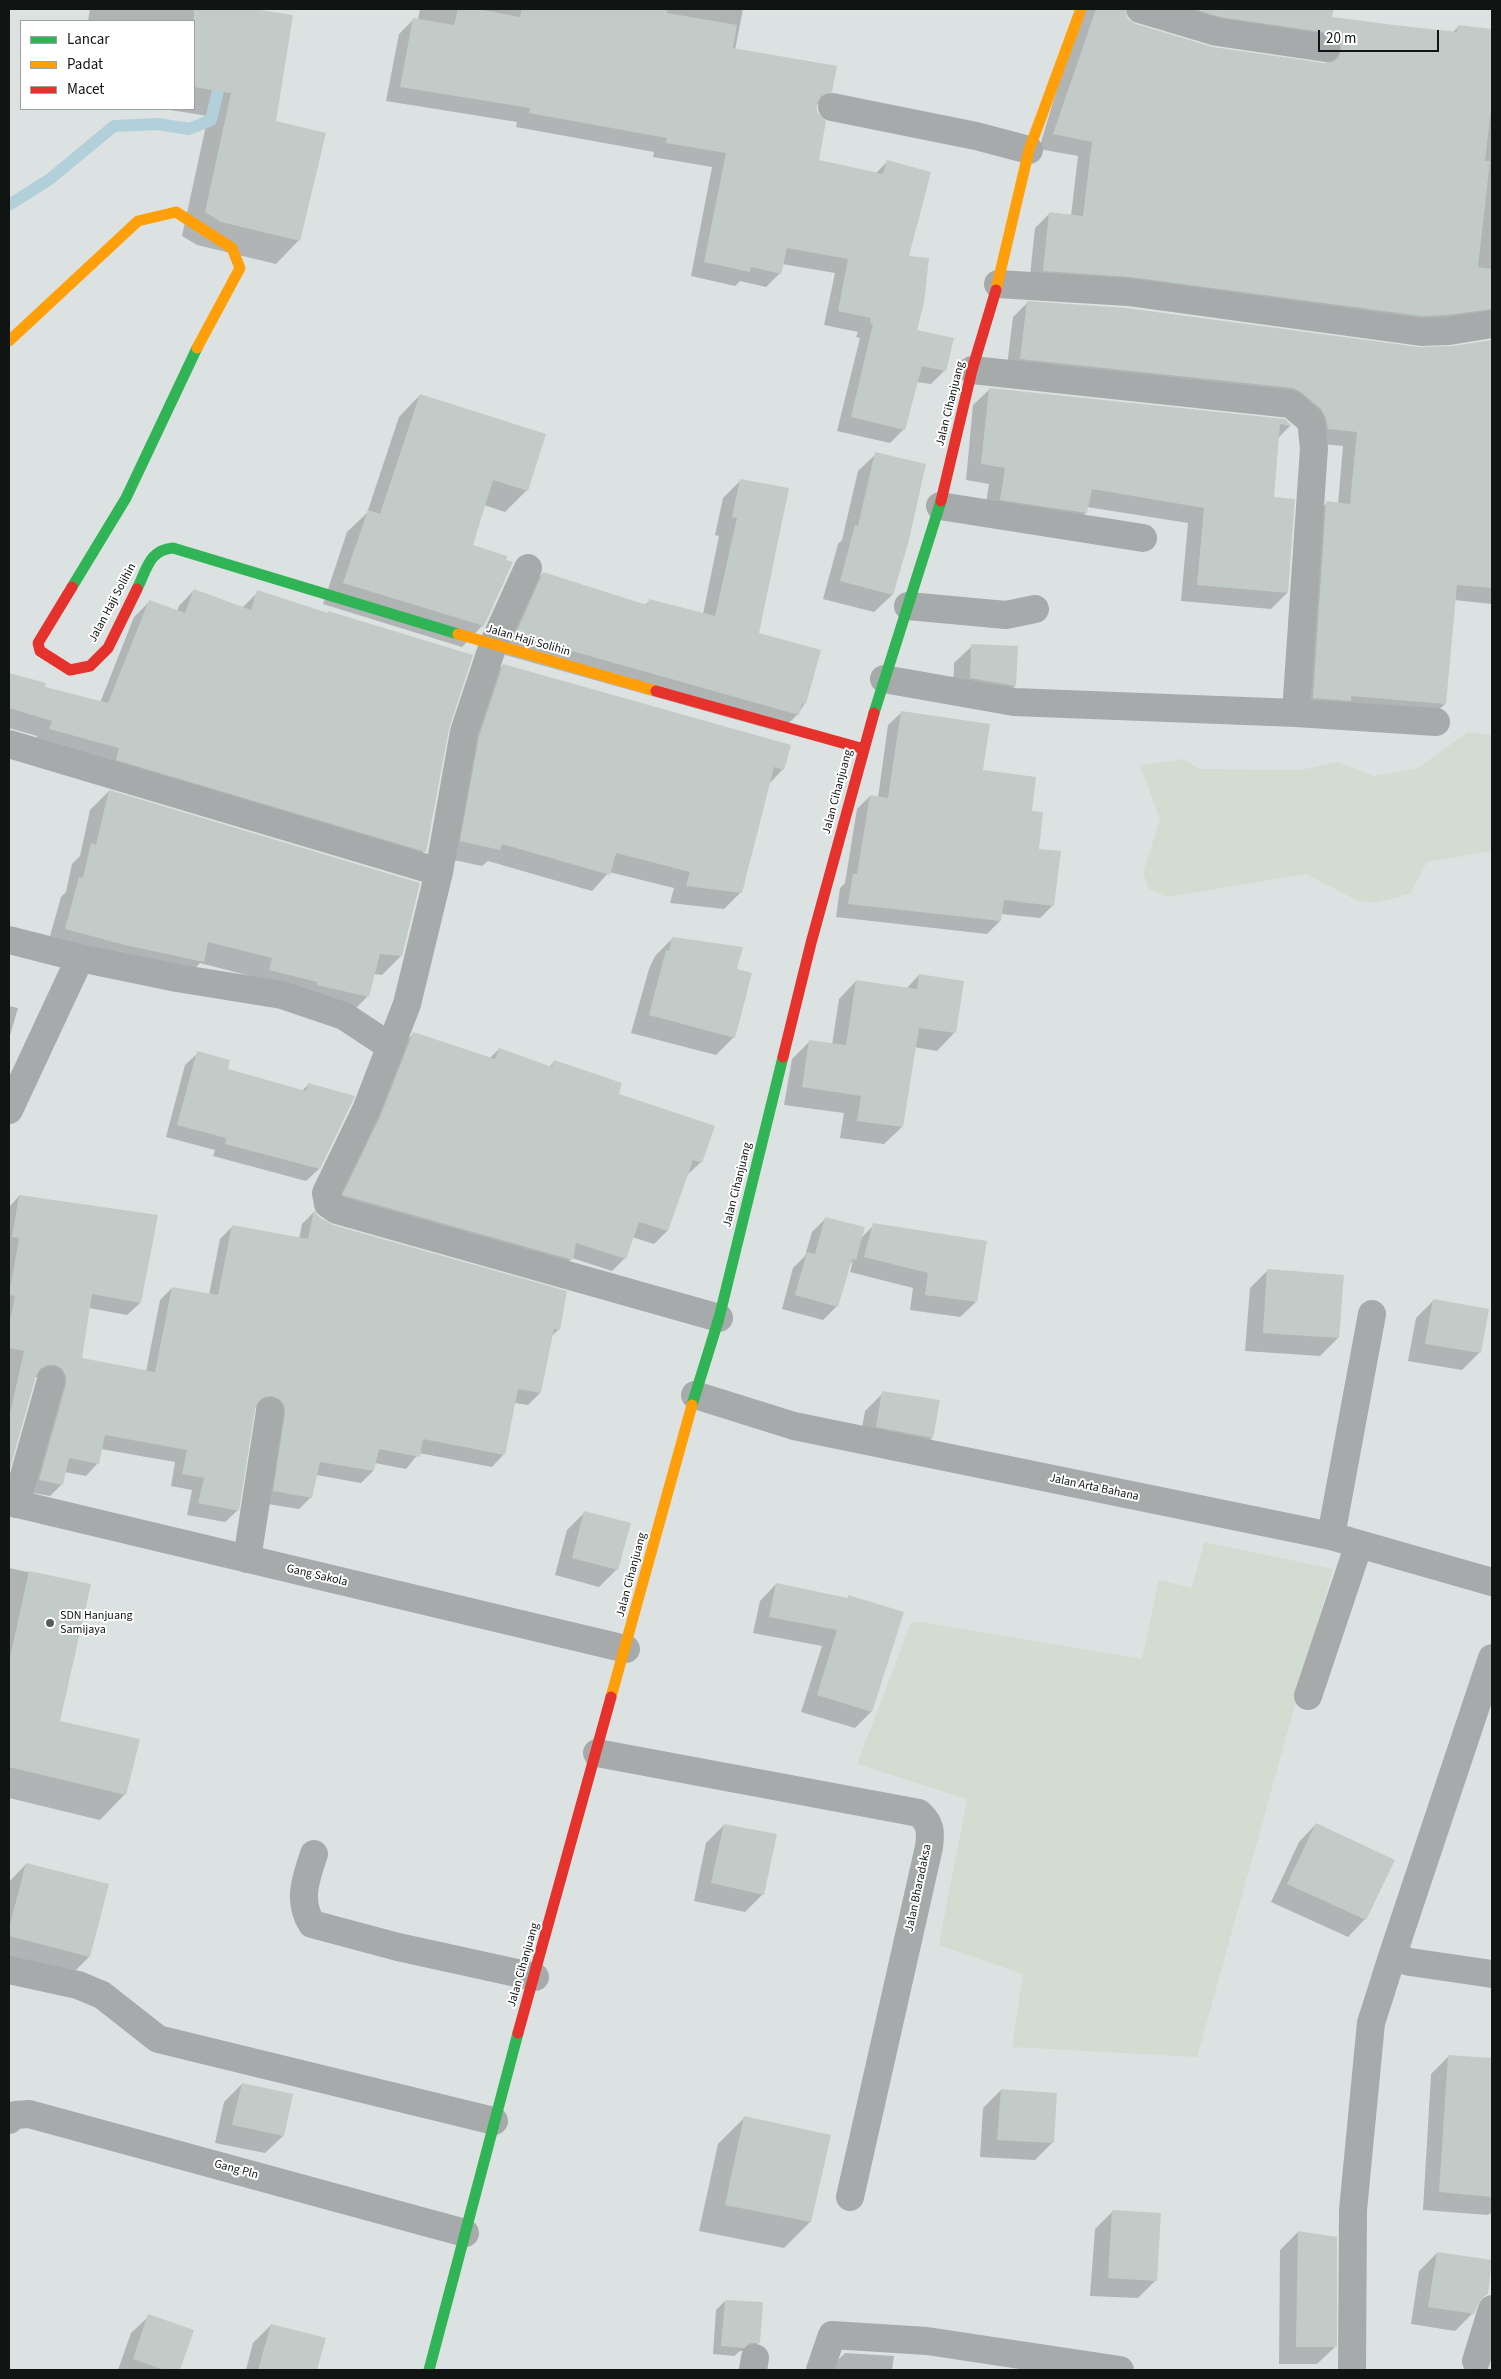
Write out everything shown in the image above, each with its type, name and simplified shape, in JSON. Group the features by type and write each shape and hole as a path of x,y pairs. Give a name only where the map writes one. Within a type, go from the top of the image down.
{"main road":[{"name":"Jalan Cihanjuang","path":"429,2370 494,2122 695,1395 719,1318 812,943 864,749 884,679 940,506 972,370 998,284 1030,150 1081,9"},
{"name":"Jalan Haji Solihin","path":"9,341 138,221 176,212 232,248 240,268 192,356 126,498 38,643 40,651 70,670 83,669 108,648 154,554 162,549 173,548 493,646 864,749"}],"street":[{"path":"1140,9 1217,32 1326,48"},
{"path":"832,107 976,136 1030,150"},
{"path":"998,284 1128,292 1421,332 1449,331 1492,324"},
{"path":"972,370 1292,404 1311,421 1314,448 1296,713"},
{"path":"940,506 1143,538"},
{"path":"528,568 493,646 464,732 439,872 407,1004 366,1110 326,1193 328,1204 337,1210 719,1318"},
{"path":"908,606 1006,615 1035,609"},
{"path":"884,679 1014,702 1296,713 1436,722"},
{"path":"9,744 439,872"},
{"path":"9,940 80,958 177,978 282,995 344,1016 392,1046"},
{"path":"9,1110 80,958"},
{"path":"1331,1536 1372,1314"},
{"path":"13,1503 51,1380"},
{"name":"Jalan Arta Bahana","path":"695,1395 794,1426 1331,1536 1492,1582"},
{"path":"247,1559 270,1410"},
{"name":"Gang Sakola","path":"13,1503 626,1649"},
{"path":"1308,1696 1359,1544"},
{"path":"1352,2370 1353,2210 1371,2022 1492,1658"},
{"name":"Jalan Bharadaksa","path":"597,1753 919,1814 928,1822 931,1831 929,1847 850,2197"},
{"path":"314,1854 305,1884 303,1900 305,1914 312,1924 398,1947 535,1977"},
{"path":"1392,1957 1410,1962 1492,1974"},
{"path":"9,1970 78,1985 102,1995 158,2039 494,2122"},
{"name":"Gang Pln","path":"9,2120 14,2115 29,2114 465,2233"},
{"path":"1476,2361 1492,2309"},
{"path":"820,2370 832,2335 927,2341 1120,2370"}],"shaded area":[{"path":"1468,732 1492,735 1492,851 1427,862 1410,894 1374,903 1356,900 1306,874 1167,897 1149,889 1143,873 1160,819 1140,765 1184,759 1199,769 1301,770 1338,762 1374,776 1418,768"},
{"path":"1204,1542 1333,1569 1197,2057 1012,2047 1023,1974 939,1945 967,1799 857,1764 911,1623 921,1622 1142,1659 1159,1580 1192,1588"}],"building":[{"path":"194,9 253,9 293,15 276,121 326,133 300,241 221,222 205,212 231,93 195,87"},
{"path":"458,9 478,9 520,17 522,9 668,9 667,13 737,25 733,48 837,66 832,92 821,96 817,104 817,112 826,121 819,160 883,174 887,160 931,172 909,256 929,258 924,303 917,330 954,338 946,371 922,366 905,430 851,417 873,324 870,323 871,318 838,311 848,259 787,248 781,274 751,267 750,272 704,262 726,153 666,143 667,138 529,113 530,108 400,87 413,18 454,25"},
{"path":"1096,9 1125,9 1128,19 1136,24 1213,47 1324,63 1332,62 1338,58 1341,51 1340,42 1336,36 1329,33 1220,17 1194,9 1334,9 1332,17 1394,25 1457,32 1458,25 1492,29 1492,100 1485,161 1490,161 1478,267 1492,269 1492,309 1422,316 1130,277 1043,271 1049,212 1083,216 1092,142 1053,134"},
{"path":"1027,301 1126,308 1419,347 1452,346 1492,340 1492,588 1457,585 1446,704 1351,696 1351,701 1313,698 1326,501 1350,504 1357,432 1328,429 1321,409 1301,392 1293,388 1020,359"},
{"path":"989,388 1285,419 1292,426 1280,424 1274,497 1295,499 1288,593 1197,585 1204,508 1092,489 1087,513 1000,500 1005,468 981,464"},
{"path":"420,394 546,434 528,491 493,480 473,545 507,556 506,560 513,562 484,626 343,583 368,510 380,514"},
{"path":"875,452 926,464 909,540 893,595 840,581 855,525 858,526"},
{"path":"740,479 789,488 759,633 821,650 806,704 802,703 799,715 515,635 543,572 647,605 649,599 715,616 737,518 732,517"},
{"path":"194,589 251,610 257,590 328,613 328,611 473,655 449,729 426,852 116,760 119,748 49,729 52,721 9,708 9,673 46,683 45,687 108,703 149,600 185,613"},
{"path":"971,644 1018,646 1016,686 970,678"},
{"path":"503,664 791,745 784,770 774,767 742,893 686,886 690,872 616,853 610,875 502,844 500,850 460,841 479,736"},
{"path":"901,711 990,724 983,770 1036,777 1032,811 1043,812 1039,849 1061,851 1054,906 1004,900 1001,921 848,904 853,874 857,874 870,795 888,798"},
{"path":"109,790 420,883 402,956 380,954 369,997 317,985 317,982 269,970 272,958 208,942 204,962 125,945 65,929 79,877 83,878 91,843 96,845"},
{"path":"672,937 743,947 737,969 752,973 735,1038 649,1015 666,950 669,951"},
{"path":"919,974 964,981 956,1033 919,1028 903,1127 857,1121 861,1096 802,1087 809,1040 846,1045 856,980 917,989"},
{"path":"413,1032 495,1059 499,1048 552,1067 554,1060 622,1083 619,1094 715,1126 702,1163 693,1160 668,1231 639,1222 626,1259 576,1243 573,1260 342,1195 380,1117"},
{"path":"197,1051 230,1060 228,1069 306,1091 308,1083 355,1096 320,1169 225,1144 226,1138 177,1125"},
{"path":"19,1195 158,1215 141,1303 92,1294 82,1358 155,1372 172,1287 218,1295 232,1225 308,1239 314,1210 319,1217 333,1225 567,1291 560,1330 554,1329 541,1393 518,1389 505,1455 423,1439 420,1457 379,1449 374,1471 320,1462 312,1498 273,1491 285,1413 284,1405 279,1399 272,1396 264,1397 258,1402 255,1409 239,1511 198,1503 204,1478 182,1474 187,1450 105,1435 99,1464 69,1458 63,1485 39,1480 66,1384 66,1376 62,1369 56,1365 48,1365 40,1369 36,1376 9,1472 9,1418 24,1351 9,1348 9,1325 15,1296 9,1295 19,1238 12,1237"},
{"path":"825,1217 865,1227 856,1260 852,1259 838,1307 795,1295 807,1252 815,1254"},
{"path":"873,1223 987,1241 977,1302 925,1295 928,1273 864,1257"},
{"path":"1267,1269 1344,1275 1339,1338 1263,1333"},
{"path":"1433,1299 1489,1309 1481,1353 1425,1344"},
{"path":"882,1391 940,1400 933,1438 876,1427"},
{"path":"584,1511 631,1523 618,1570 572,1558"},
{"path":"29,1571 91,1584 60,1721 140,1739 126,1795 9,1767 9,1662"},
{"path":"776,1583 848,1598 848,1595 904,1612 872,1712 817,1695 837,1630 769,1617"},
{"path":"1316,1823 1395,1860 1366,1920 1287,1884"},
{"path":"724,1824 777,1834 764,1895 711,1883"},
{"path":"26,1863 109,1884 90,1957 9,1936 9,1928"},
{"path":"1448,2055 1492,2058 1492,2197 1439,2192"},
{"path":"242,2083 293,2094 284,2136 232,2125"},
{"path":"1001,2089 1057,2093 1054,2143 997,2140"},
{"path":"744,2116 831,2135 811,2222 725,2205"},
{"path":"1112,2210 1161,2213 1157,2281 1108,2278"},
{"path":"1298,2231 1337,2237 1337,2347 1296,2347"},
{"path":"1437,2252 1492,2260 1488,2294 1481,2298 1474,2314 1428,2307"},
{"path":"725,2300 763,2302 760,2343 750,2343 744,2348 721,2346"},
{"path":"148,2314 194,2330 180,2370 164,2370 133,2359"},
{"path":"271,2324 326,2338 317,2370 258,2370"}],"waterway":[{"path":"9,205 50,179 114,126 158,124 189,129 211,120 222,74"}],"traffic: fast":[{"path":"72,587 126,498 197,348"},
{"path":"874,713 941,501"},
{"path":"137,589 146,568 154,557 159,552 173,548 458,634"},
{"path":"692,1405 719,1318 783,1057"},
{"path":"429,2370 518,2033"}],"traffic: slow":[{"path":"996,290 1029,150 1081,9"},
{"path":"9,341 138,221 176,212 232,248 240,268 197,348"},
{"path":"458,634 656,691"},
{"path":"611,1697 692,1405"}],"traffic: jam":[{"path":"941,501 972,370 996,290"},
{"path":"72,587 38,643 40,651 70,670 90,666 108,648 137,589"},
{"path":"656,691 864,749"},
{"path":"783,1057 811,943 874,713"},
{"path":"518,2033 611,1697"}],"place":[{"name":"SDN Hanjuang Samijaya","path":"50,1623"}]}
